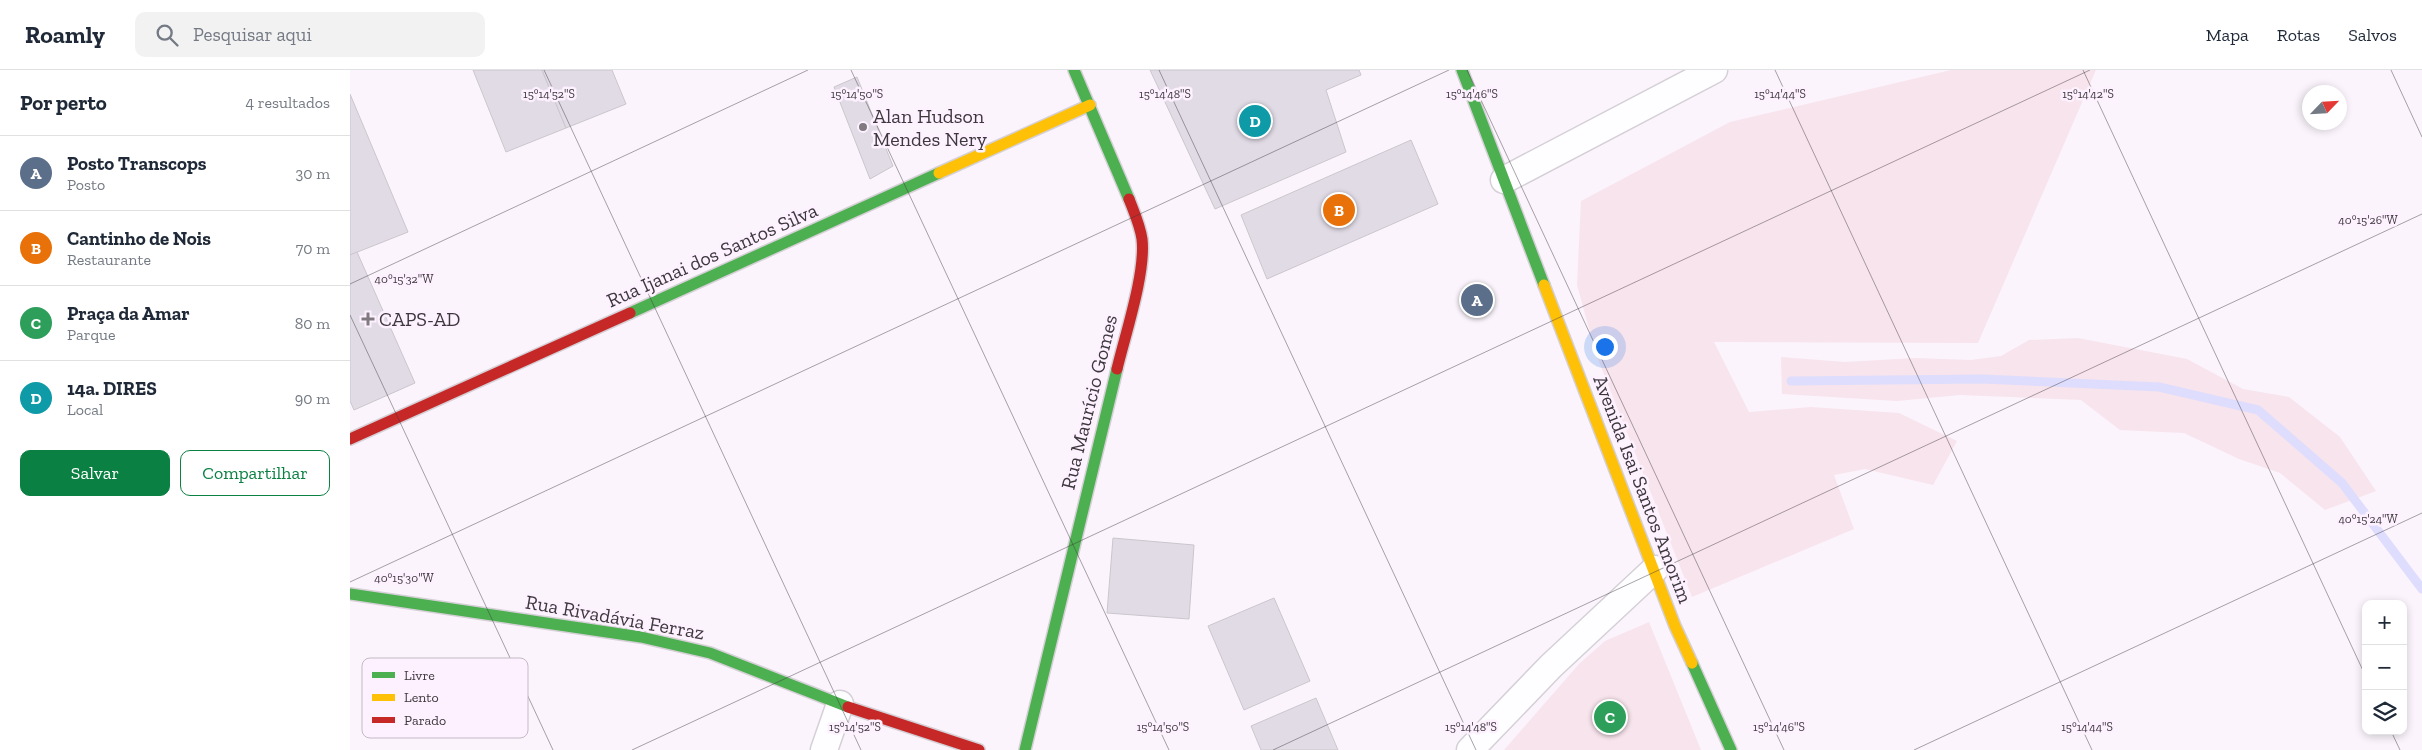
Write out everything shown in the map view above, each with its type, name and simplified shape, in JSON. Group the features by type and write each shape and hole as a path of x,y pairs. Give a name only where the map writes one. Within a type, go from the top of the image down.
{"street":[{"name":"Rua Maurício Gomes","path":"1025,750 1141,268 1142,241 1138,221 1074,70"},
{"name":"Avenida Isai Santos Amorim","path":"1462,70 1655,569 1675,626 1731,750"},
{"path":"1504,180 1714,70"},
{"name":"Rua Ijanai dos Santos Silva","path":"350,440 1090,105"},
{"path":"1470,750 1551,666 1655,569"},
{"name":"Rua Rivadávia Ferraz","path":"350,594 642,637 710,653 840,704 979,750"},
{"path":"824,750 840,704"}],"shaded area":[{"path":"1951,70 2096,70 1978,343 1714,342 1749,412 1811,407 1899,413 1957,441 1933,485 1865,469 1834,475 1854,529 1692,597 1596,354 1577,285 1581,201 1730,122"},
{"path":"2078,338 2187,359 2243,389 2289,397 2340,437 2376,491 2325,510 2280,473 2239,459 2184,433 2120,430 2081,400 1960,395 1897,401 1782,394 1781,357 1845,362 1915,358 1971,360 2001,356 2029,340"},
{"path":"1649,622 1701,750 1504,750 1579,664 1605,641"}],"building":[{"path":"473,70 542,70 566,128 506,152"},
{"path":"542,70 612,70 626,104 566,128"},
{"path":"1150,70 1359,70 1361,75 1326,90 1346,152 1215,209"},
{"name":"Alan Hudson Mendes Nery","path":"857,77 893,166 870,179 834,87"},
{"path":"350,94 408,232 350,255"},
{"path":"1411,140 1438,204 1267,279 1241,215"},
{"name":"CAPS-AD","path":"357,252 415,383 354,410 350,401 350,255"},
{"path":"1113,538 1194,545 1189,619 1107,613"},
{"path":"1274,598 1310,681 1244,710 1208,626"},
{"path":"1316,698 1338,750 1261,750 1251,726"}],"waterway":[{"path":"1791,381 1982,379 2159,387 2258,410 2342,483 2422,589"}],"traffic: fast":[{"path":"1074,70 1129,199"},
{"path":"1462,70 1544,285"},
{"path":"630,313 939,173"},
{"path":"1025,750 1117,369"},
{"path":"350,594 641,637 710,653 848,707"},
{"path":"1692,663 1731,750"}],"traffic: slow":[{"path":"939,173 1090,105"},
{"path":"1544,285 1675,626 1692,663"}],"traffic: jam":[{"path":"1117,369 1141,269 1142,239 1129,199"},
{"path":"350,439 630,313"},
{"path":"848,707 979,750"}],"place":[{"name":"14a. DIRES","path":"1255,121"},
{"name":"Alan Hudson Mendes Nery","path":"863,127"},
{"name":"Cantinho de Nois","path":"1339,210"},
{"name":"Posto Transcops","path":"1477,300"},
{"name":"CAPS-AD","path":"368,319"},
{"name":"Praça da Amar","path":"1610,717"}]}
